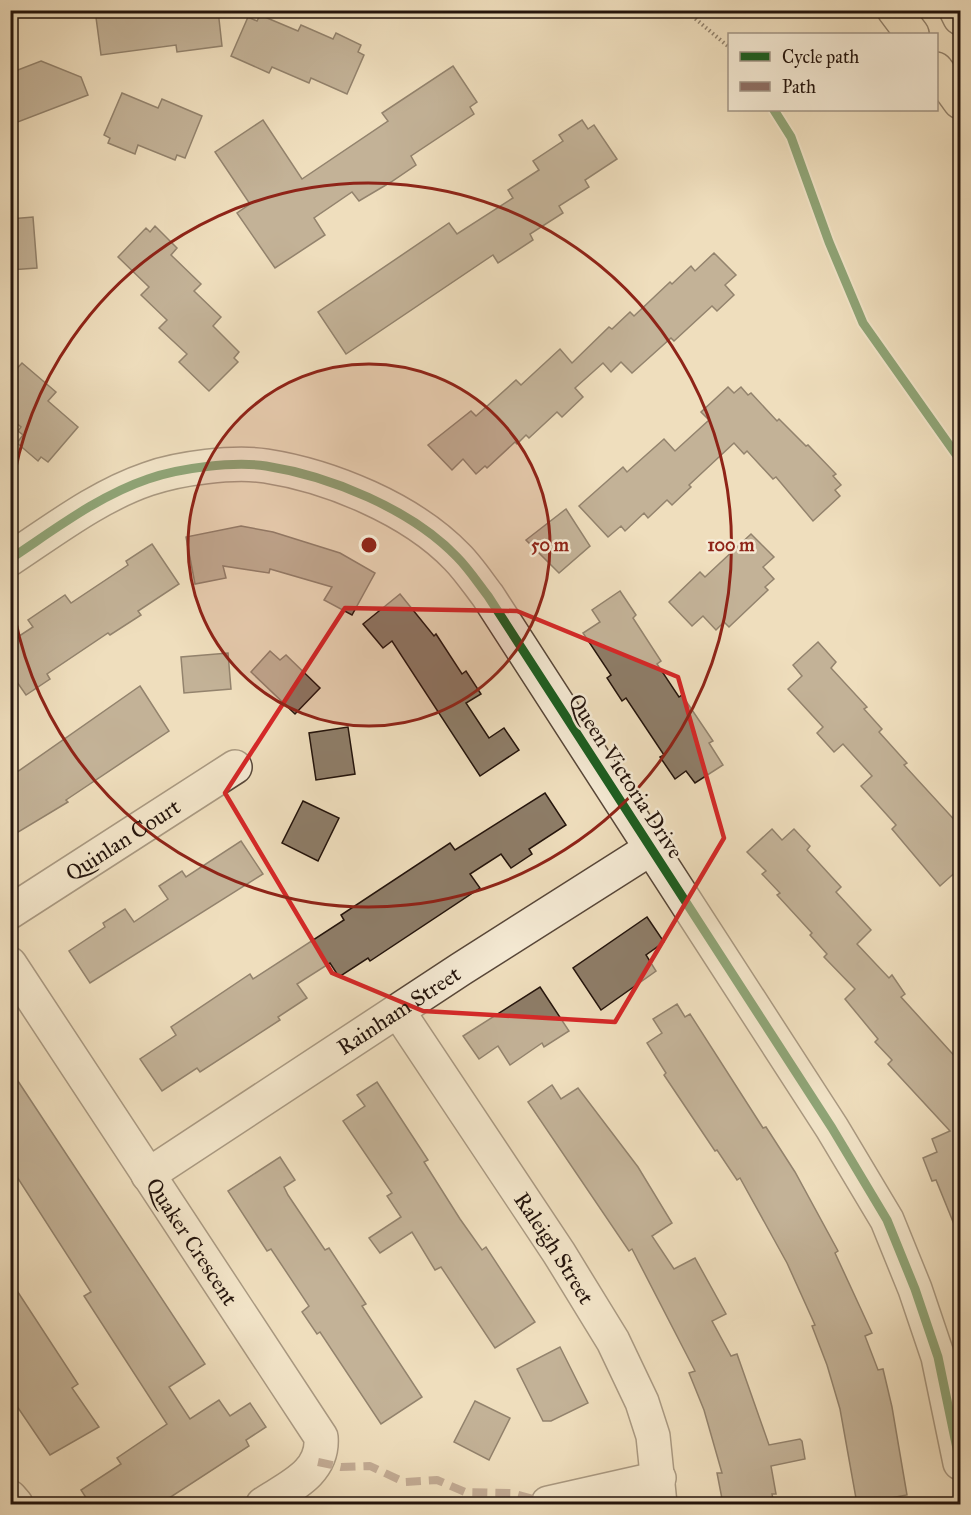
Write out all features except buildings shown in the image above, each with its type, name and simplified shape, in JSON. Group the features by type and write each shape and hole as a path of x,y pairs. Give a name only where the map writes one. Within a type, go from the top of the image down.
{"highway":[{"path":"894,10 911,33"},
{"path":"956,10 960,18"},
{"path":"938,72 960,102"}],"street":[{"name":"Queen Victoria Drive","path":"10,559 112,495 149,479 184,470 263,466 342,486 401,513 457,556 488,596 832,1128 887,1220 915,1289 938,1357 960,1463"},
{"name":"Quinlan Court","path":"10,912 235,767"},
{"name":"Rainham Street","path":"148,1175 650,849"},
{"name":"Quaker Crescent","path":"10,964 321,1437 318,1462 312,1471 263,1504"},
{"name":"Raleigh Street","path":"398,1011 559,1253 613,1341 642,1402 653,1436 659,1491"},
{"path":"548,1503 659,1491"},
{"path":"10,1497 15,1504"}],"path":[{"path":"685,10 728,47"},
{"path":"775,111 791,137 829,242 863,323 960,460"}],"highlighted area":[{"path":"345,608 517,611 678,677 724,838 615,1022 423,1011 332,973 225,793"}],"marked path":[{"path":"318,1462 341,1467 370,1466 404,1482 437,1480 465,1492 511,1493 548,1503"}],"cycle path":[{"path":"775,111 791,137 829,242 863,323 960,460"},
{"path":"10,559 77,515 130,486 175,472 207,466 238,464 291,471 368,497 417,524 457,557 488,596 832,1128 887,1220 915,1289 938,1357 960,1463"}]}
